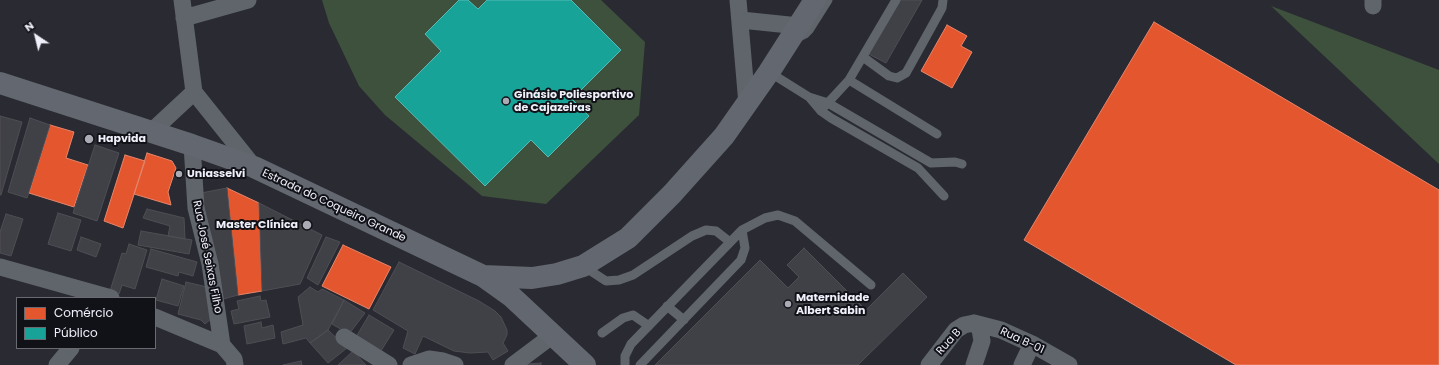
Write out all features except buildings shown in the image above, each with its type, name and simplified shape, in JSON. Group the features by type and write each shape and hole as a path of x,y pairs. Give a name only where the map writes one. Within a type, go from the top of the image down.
{"main road":[{"name":"Estrada do Coqueiro Grande","path":"483,276 532,278 557,274 583,266 622,241 646,221 699,165 747,104 795,33 815,0"},
{"name":"Estrada do Coqueiro Grande","path":"0,83 192,144 254,167 483,276 511,296 585,365"}],"street":[{"path":"182,0 194,92 254,167"},
{"path":"184,18 248,0"},
{"path":"738,0 741,20 747,104"},
{"path":"741,20 795,33"},
{"path":"151,132 194,92"},
{"name":"Rua José Seixas Filho","path":"192,144 196,208 210,264 222,345 234,359 235,365"},
{"path":"0,267 107,297"},
{"path":"156,316 222,345"},
{"name":"Rua B-01","path":"974,323 1001,330 1032,344 1069,365"},
{"name":"Rua B","path":"929,365 956,330 964,325 974,323 980,330 982,341 974,365"},
{"path":"513,365 553,335"},
{"path":"344,337 390,365"},
{"path":"1022,365 1032,344"},
{"path":"56,365 70,349"},
{"path":"411,365 430,359 455,365"}],"lane":[{"path":"795,33 805,34 828,0"},
{"path":"821,111 849,80 864,57 896,0"},
{"path":"864,57 889,76 897,78 906,73 942,8 943,0"},
{"path":"769,72 809,97 828,103 931,163 955,162 962,164"},
{"path":"849,80 936,134"},
{"path":"809,97 821,111 918,168 944,196"},
{"path":"625,365 624,356 626,350 667,306 742,230 765,218 778,215 795,221 871,285"},
{"path":"583,266 606,280 619,280 632,275 692,236 706,230 716,231 730,242"},
{"path":"640,365 741,260 745,248 742,230"},
{"path":"667,306 684,320"},
{"path":"602,333 623,318 633,315 649,326"}],"green space":[{"name":"Ginásio Poliesportivo de Cajazeiras","path":"322,0 601,0 645,42 639,115 546,204 482,196 385,115 359,86 329,23"},
{"path":"1271,6 1439,70 1439,164"}],"place":[{"name":"Ginásio Poliesportivo de Cajazeiras","path":"506,101"},
{"name":"Hapvida","path":"89,139"},
{"name":"Uniasselvi","path":"179,174"},
{"name":"Master Clínica","path":"307,225"},
{"name":"Maternidade Albert Sabin","path":"788,304"}]}
